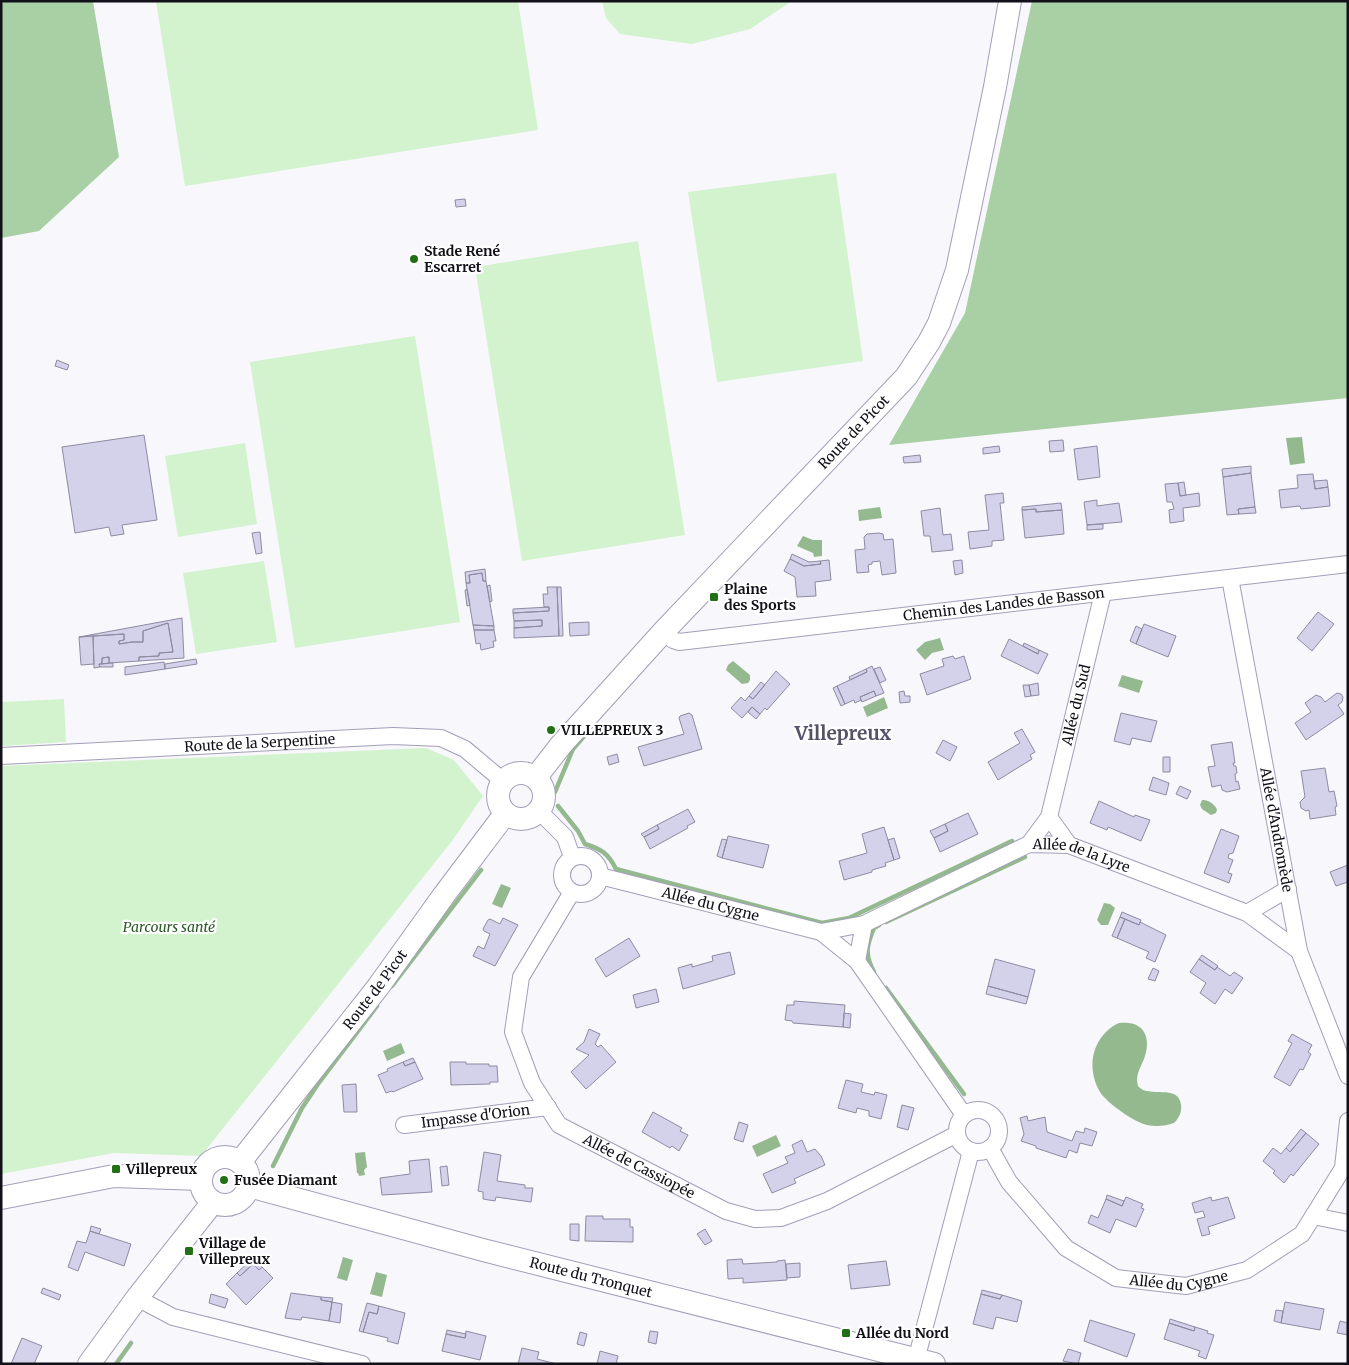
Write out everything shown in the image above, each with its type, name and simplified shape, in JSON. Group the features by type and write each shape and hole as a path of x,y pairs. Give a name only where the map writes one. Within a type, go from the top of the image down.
{"main road":[{"name":"Route de Picot","path":"536,777 561,745 664,632 906,376 929,342 948,300 959,262 995,87 1010,1"},
{"path":"522,772 536,777 544,790 544,797 539,811 527,819 519,820 505,814 498,802 499,787 502,781 515,773 522,772"},
{"name":"Route de Picot","path":"240,1162 378,988 449,888 505,814"},
{"path":"226,1156 240,1162 248,1173 249,1186 241,1199 235,1203 220,1205 213,1202 203,1193 200,1179 206,1165 212,1160 226,1156"},
{"path":"1,1198 114,1176 200,1179"},
{"name":"Route du Tronquet","path":"249,1186 493,1252 922,1362"},
{"path":"89,1364 213,1202"}],"street":[{"name":"Chemin des Landes de Basson","path":"664,632 673,640 679,642 1348,564"},
{"name":"Allée d'Andromède","path":"1230,578 1299,951 1348,1076"},
{"name":"Allée du Sud","path":"1029,844 1049,818 1103,593"},
{"name":"Route de la Serpentine","path":"1,756 393,736 440,738 465,749 502,781"},
{"path":"539,811 566,837 572,857"},
{"path":"1049,818 1069,845"},
{"name":"Allée de la Lyre","path":"822,932 864,924 1029,844 1069,845 1247,912 1299,951"},
{"path":"578,855 589,857 598,865 600,876 599,882 590,892 584,894 572,892 563,883 561,876 564,865 572,857 578,855"},
{"name":"Allée du Cygne","path":"600,876 822,932"},
{"path":"1247,912 1288,889"},
{"name":"Allée de Cassiopée","path":"572,892 521,977 512,1032 532,1083 559,1125 726,1211 755,1219 781,1218 826,1201 957,1134"},
{"path":"857,961 864,924"},
{"path":"822,932 857,961 964,1115"},
{"name":"Impasse d'Orion","path":"404,1125 548,1107"},
{"path":"978,1110 984,1111 994,1118 999,1132 995,1143 990,1148 978,1153 970,1151 962,1145 957,1134 957,1126 964,1115 978,1110"},
{"name":"Allée du Cygne","path":"990,1148 1009,1182 1066,1248 1116,1278 1186,1286 1247,1270 1302,1234 1343,1168 1348,1121"},
{"path":"922,1362 970,1151"},
{"path":"1313,1216 1348,1223"},
{"path":"138,1298 173,1317 362,1364"}],"green space":[{"path":"156,1 518,1 538,130 185,186"},
{"path":"602,1 792,1 750,29 692,44 620,34 606,18"},
{"path":"836,173 863,361 717,382 688,192"},
{"path":"638,241 685,535 522,561 475,267"},
{"path":"415,336 460,622 295,648 250,362"},
{"path":"245,443 257,524 178,537 165,456"},
{"path":"264,561 277,642 196,654 183,573"},
{"path":"64,699 66,742 1,746 1,702"},
{"name":"Parcours santé","path":"426,748 454,760 483,796 452,841 201,1156 114,1153 1,1174 1,766"}],"shaded area":[{"path":"1,1 93,1 119,157 39,231 1,238"},
{"path":"1032,1 1348,1 1348,398 889,445 965,313"},
{"path":"1302,437 1305,463 1290,465 1286,438"},
{"path":"880,507 882,518 859,521 858,510"},
{"path":"803,536 813,540 822,540 822,556 814,557 813,553 797,546"},
{"path":"940,638 944,650 932,653 925,660 916,650 925,642"},
{"path":"733,661 750,675 748,683 742,684 726,670"},
{"path":"1122,675 1143,681 1139,693 1118,686"},
{"path":"884,697 888,708 867,717 863,707"},
{"path":"1202,800 1207,800 1213,804 1217,810 1216,813 1211,815 1202,809 1200,805"},
{"path":"501,884 511,888 502,908 492,904"},
{"path":"1104,903 1110,904 1115,908 1108,925 1101,925 1097,920"},
{"path":"1119,1023 1135,1024 1144,1032 1147,1044 1138,1075 1138,1086 1143,1090 1169,1093 1179,1098 1181,1110 1179,1117 1174,1123 1157,1126 1142,1123 1128,1116 1100,1092 1093,1072 1094,1053 1103,1035"},
{"path":"401,1043 405,1053 387,1061 383,1051"},
{"path":"776,1135 781,1146 757,1157 752,1146"},
{"path":"365,1152 367,1167 364,1170 365,1175 359,1176 355,1153"},
{"path":"343,1257 353,1260 347,1281 337,1278"},
{"path":"376,1272 387,1275 382,1297 370,1294"}],"building":[{"path":"465,199 466,206 456,207 455,200"},
{"path":"57,360 69,365 67,370 55,366"},
{"path":"144,435 157,520 122,525 124,534 111,536 109,527 75,533 62,447"},
{"path":"1063,440 1064,451 1050,452 1049,441"},
{"path":"999,446 1000,452 983,454 983,448"},
{"path":"1097,446 1100,477 1078,480 1074,449"},
{"path":"920,455 921,462 904,463 903,457"},
{"path":"1251,466 1251,473 1223,477 1222,469"},
{"path":"1251,473 1255,507 1238,509 1239,514 1227,515 1223,477"},
{"path":"1313,474 1315,489 1328,487 1330,506 1301,509 1300,506 1281,508 1279,490 1298,488 1297,475"},
{"path":"1327,480 1328,487 1315,489 1314,481"},
{"path":"1184,482 1186,495 1180,496 1178,483"},
{"path":"1178,483 1180,496 1199,493 1200,506 1183,508 1184,521 1170,523 1169,510 1174,509 1172,502 1167,502 1165,484"},
{"path":"1003,493 1004,503 1000,503 1004,540 992,541 992,546 970,549 968,532 989,530 985,495"},
{"path":"1097,500 1097,506 1119,503 1122,522 1087,525 1084,502"},
{"path":"1061,503 1062,510 1036,512 1036,509 1022,510 1022,507"},
{"path":"1255,507 1256,513 1239,514 1238,509"},
{"path":"940,508 943,535 951,534 953,550 932,552 930,536 924,536 921,511"},
{"path":"1036,509 1036,512 1062,510 1064,534 1025,538 1022,510"},
{"path":"1103,524 1103,529 1087,530 1087,525"},
{"path":"260,532 262,553 256,554 252,533"},
{"path":"867,534 883,534 884,540 893,539 896,573 882,575 880,561 872,562 872,564 868,565 869,572 857,573 855,550 865,549 864,537"},
{"path":"792,554 809,562 820,561 821,564 804,566 790,559"},
{"path":"790,559 804,566 821,564 820,561 829,560 831,580 815,582 816,596 797,597 795,577 784,571"},
{"path":"962,560 963,573 955,575 953,561"},
{"path":"485,569 486,581 483,581 482,573 469,575 470,583 466,583 465,572"},
{"path":"482,573 483,581 486,581 494,626 473,625 466,583 470,583 469,575"},
{"path":"490,585 492,601 490,602 487,586"},
{"path":"547,587 557,587 559,636 514,638 514,628 542,626 542,620 514,621 513,613 549,611 549,607 544,607 543,594 548,594"},
{"path":"557,587 561,587 563,636 559,636"},
{"path":"467,589 470,605 467,606 465,590"},
{"path":"549,607 549,611 513,613 513,609"},
{"path":"1318,612 1334,624 1312,651 1297,638"},
{"path":"182,618 184,658 139,661 139,657 159,656 159,653 173,652 168,623 143,631 143,642 119,644 119,641 124,640 124,634 79,637"},
{"path":"542,620 542,626 514,628 514,621"},
{"path":"589,622 589,635 570,636 569,623"},
{"path":"168,623 173,652 159,653 159,656 139,657 139,661 109,663 109,657 102,658 102,664 99,664 100,667 94,668 93,636 124,634 124,640 119,641 119,644 143,642 143,631"},
{"path":"1144,624 1176,636 1168,657 1136,644"},
{"path":"473,625 494,626 494,630 474,630"},
{"path":"1136,626 1142,629 1136,644 1130,641"},
{"path":"474,630 494,630 496,641 493,641 494,647 481,650 480,643 476,644"},
{"path":"93,636 94,664 81,665 79,637"},
{"path":"1009,639 1038,654 1039,650 1048,654 1038,674 1001,656"},
{"path":"1024,643 1039,650 1038,654 1023,646"},
{"path":"953,656 955,659 964,656 971,679 927,695 920,674 944,666 942,659"},
{"path":"109,657 109,663 102,664 102,658"},
{"path":"196,659 197,664 165,669 165,664"},
{"path":"164,662 165,669 125,675 125,667"},
{"path":"113,663 113,667 100,667 99,664"},
{"path":"872,666 884,693 876,696 874,691 860,697 861,700 855,703 854,700 845,704 837,686 867,672 866,669"},
{"path":"880,667 886,680 880,683 874,669"},
{"path":"866,669 867,672 850,680 849,677"},
{"path":"776,671 790,684 767,710 765,708 760,714 752,707 742,718 731,708 741,697 745,701 749,696 753,699"},
{"path":"761,682 765,685 753,699 749,696"},
{"path":"1038,683 1039,695 1031,696 1029,685"},
{"path":"1023,685 1029,685 1031,696 1025,697"},
{"path":"837,686 845,704 841,706 833,688"},
{"path":"874,691 876,696 862,702 860,697"},
{"path":"904,691 905,696 910,696 910,702 900,703 899,692"},
{"path":"1337,693 1343,697 1342,702 1338,705 1344,714 1306,740 1295,723 1311,712 1305,703 1316,695 1325,702"},
{"path":"752,707 760,714 756,719 748,712"},
{"path":"689,713 692,715 702,749 644,766 638,747 684,734 679,718"},
{"path":"1121,713 1157,721 1151,742 1132,738 1130,745 1114,741"},
{"name":"VILLEPREUX 3","path":"551,724 557,729 552,735 546,731"},
{"path":"1022,729 1035,752 1030,755 1032,759 998,780 988,762 1020,743 1014,733"},
{"path":"943,740 957,747 950,761 936,753"},
{"path":"1232,742 1235,763 1233,763 1236,766 1237,773 1235,774 1236,782 1238,781 1240,789 1227,792 1222,790 1221,785 1212,787 1208,767 1215,766 1211,745"},
{"path":"617,754 619,762 609,765 607,757"},
{"path":"1163,757 1170,757 1170,772 1163,772"},
{"path":"1325,768 1329,792 1334,791 1337,806 1335,807 1336,815 1310,819 1309,810 1306,811 1301,808 1300,802 1305,797 1301,771"},
{"path":"1153,777 1169,783 1166,795 1149,790"},
{"path":"1180,786 1191,791 1187,799 1176,794"},
{"path":"1099,801 1134,817 1135,815 1150,820 1141,841 1108,827 1107,830 1090,823"},
{"path":"688,809 695,822 687,826 688,828 650,849 644,837 659,829 657,825"},
{"path":"968,813 978,834 940,852 934,838 948,831 945,824"},
{"path":"945,824 948,831 934,838 930,831"},
{"path":"657,825 659,829 644,837 641,834"},
{"path":"884,827 894,860 885,863 886,866 872,870 872,872 844,880 839,861 867,853 862,834"},
{"path":"1221,829 1239,836 1233,853 1229,854 1228,858 1233,860 1228,873 1232,874 1229,883 1204,873"},
{"path":"728,836 769,845 763,868 722,858"},
{"path":"894,838 900,858 894,860 888,840"},
{"path":"722,839 727,840 722,858 717,856"},
{"path":"1348,865 1348,882 1336,886 1330,872"},
{"path":"1122,912 1141,920 1139,925 1120,917"},
{"path":"1120,917 1125,919 1117,938 1112,936"},
{"path":"503,918 518,925 495,966 473,956 478,946 484,949 490,934 483,929 488,920 490,919 500,924"},
{"path":"1125,919 1139,925 1140,922 1166,935 1155,962 1146,958 1149,952 1117,938"},
{"path":"629,938 640,956 606,977 595,959"},
{"path":"730,952 735,974 683,989 678,968 692,964 692,967 713,961 712,956"},
{"path":"1202,955 1218,966 1215,970 1199,959"},
{"path":"995,959 1035,970 1028,997 988,986"},
{"path":"1199,959 1215,970 1217,967 1230,976 1234,972 1243,978 1232,994 1225,989 1215,1004 1200,993 1206,983 1190,972"},
{"path":"1153,968 1159,971 1155,981 1148,979"},
{"path":"988,986 1028,997 1026,1004 986,994"},
{"path":"656,989 659,1002 636,1008 633,995"},
{"path":"794,1001 845,1005 843,1027 793,1023 792,1021 785,1020 787,1005 794,1005"},
{"path":"844,1013 851,1014 850,1028 843,1027"},
{"path":"589,1029 600,1034 595,1044 598,1047 601,1045 616,1062 586,1089 571,1072 589,1055 576,1049 584,1042"},
{"path":"1292,1034 1312,1045 1308,1052 1311,1054 1303,1070 1300,1069 1290,1086 1274,1077 1292,1043 1288,1041"},
{"path":"413,1058 415,1062 405,1066 403,1062"},
{"path":"403,1062 405,1066 415,1062 423,1079 393,1092 386,1093 378,1075"},
{"path":"450,1062 497,1066 498,1082 451,1085"},
{"path":"846,1080 863,1084 861,1092 874,1095 875,1092 887,1095 881,1119 869,1116 869,1111 857,1108 856,1113 838,1108"},
{"path":"356,1084 357,1112 344,1112 342,1085"},
{"path":"902,1105 914,1108 908,1130 897,1127"},
{"path":"653,1112 682,1128 680,1131 688,1135 679,1151 642,1132"},
{"path":"1027,1116 1028,1121 1045,1117 1047,1132 1072,1141 1076,1131 1084,1133 1085,1128 1097,1132 1092,1146 1080,1143 1077,1153 1069,1150 1066,1158 1021,1141 1024,1134 1020,1118"},
{"path":"739,1122 748,1125 743,1142 734,1139"},
{"path":"1301,1129 1306,1133 1290,1152 1286,1148"},
{"path":"1306,1133 1319,1144 1293,1176 1291,1174 1284,1183 1273,1173 1275,1171 1263,1161 1273,1148 1281,1154 1286,1148 1290,1152"},
{"path":"802,1140 807,1152 815,1149 825,1165 794,1179 796,1183 772,1193 763,1174 788,1163 785,1157 795,1153 792,1145"},
{"path":"484,1152 501,1155 497,1181 525,1185 525,1188 533,1188 531,1202 496,1197 495,1201 483,1199 483,1192 478,1191"},
{"path":"429,1159 432,1192 382,1195 380,1178 410,1174 409,1161"},
{"path":"447,1166 449,1185 442,1186 440,1167"},
{"path":"1107,1195 1124,1201 1122,1206 1106,1199"},
{"path":"1126,1197 1143,1204 1141,1208 1144,1209 1136,1227 1116,1219 1110,1233 1088,1223 1091,1215 1098,1218 1106,1199 1122,1206"},
{"path":"1211,1197 1212,1201 1228,1197 1235,1218 1208,1227 1210,1234 1202,1236 1197,1219 1205,1217 1203,1211 1195,1213 1192,1203"},
{"path":"586,1216 603,1216 603,1219 630,1219 630,1227 633,1227 633,1242 585,1241"},
{"path":"570,1224 579,1224 579,1241 570,1240"},
{"path":"91,1226 101,1229 99,1234 90,1231"},
{"path":"705,1229 712,1241 705,1245 697,1234"},
{"path":"90,1231 131,1244 124,1266 85,1252 78,1271 68,1267 77,1241 86,1243"},
{"path":"254,1257 262,1267 259,1270 253,1264 240,1276 237,1273"},
{"path":"742,1259 743,1264 785,1260 787,1280 743,1283 743,1278 728,1279 727,1260"},
{"path":"886,1261 890,1285 851,1289 848,1265"},
{"path":"800,1263 800,1277 787,1278 786,1264"},
{"path":"253,1264 259,1270 262,1267 273,1278 246,1305 226,1284 237,1273 240,1276"},
{"path":"43,1288 61,1295 59,1300 41,1293"},
{"path":"982,1290 1002,1295 1000,1299 981,1294"},
{"path":"291,1293 321,1297 321,1300 332,1302 329,1321 302,1317 301,1320 285,1318"},
{"path":"211,1294 228,1299 225,1308 209,1303"},
{"path":"981,1294 1000,1299 1002,1295 1022,1301 1017,1322 996,1317 993,1329 973,1324"},
{"path":"321,1297 333,1298 332,1302 321,1300"},
{"path":"332,1302 342,1304 340,1323 329,1321"},
{"path":"1285,1302 1324,1309 1320,1330 1281,1323"},
{"path":"367,1303 379,1306 377,1314 369,1312 363,1332 359,1331"},
{"path":"379,1306 405,1313 398,1344 387,1341 388,1338 363,1332 369,1312 377,1314"},
{"path":"1276,1310 1283,1311 1281,1323 1274,1321"},
{"path":"1170,1319 1195,1327 1194,1331 1169,1323"},
{"path":"1090,1320 1135,1334 1127,1357 1084,1341"},
{"path":"1340,1321 1348,1323 1348,1335 1337,1333"},
{"path":"1169,1323 1194,1331 1195,1327 1214,1335 1206,1359 1198,1356 1200,1351 1164,1339"},
{"path":"447,1330 466,1334 465,1338 446,1334"},
{"path":"466,1331 486,1336 480,1360 442,1351 446,1334 465,1338"},
{"path":"650,1331 658,1332 656,1344 648,1342"},
{"path":"580,1332 587,1334 584,1346 577,1344"},
{"path":"22,1338 42,1346 34,1364 11,1364"},
{"path":"522,1348 539,1352 537,1359 557,1364 518,1364"},
{"path":"1068,1349 1081,1353 1078,1364 1063,1361"},
{"path":"600,1351 618,1356 616,1364 597,1364"}],"waterway":[{"path":"555,792 573,749 586,734"},
{"path":"558,806 578,831 585,844 604,852 616,869 822,923 849,918 1012,841"},
{"path":"886,922 1025,857"},
{"path":"392,986 481,870"},
{"path":"874,972 869,960 868,950 874,928 879,925"},
{"path":"886,988 964,1094"},
{"path":"273,1166 302,1108 377,1006"},
{"path":"116,1364 131,1343"}],"place":[{"name":"Stade René Escarret","path":"414,259"},
{"name":"Plaine des Sports","path":"714,597"},
{"name":"VILLEPREUX 3","path":"551,730"},
{"name":"Villepreux","path":"116,1169"},
{"name":"Fusée Diamant","path":"224,1180"},
{"name":"Village de Villepreux","path":"189,1251"},
{"name":"Allée du Nord","path":"846,1333"}],"district":[{"name":"Villepreux","path":"843,733"}]}
